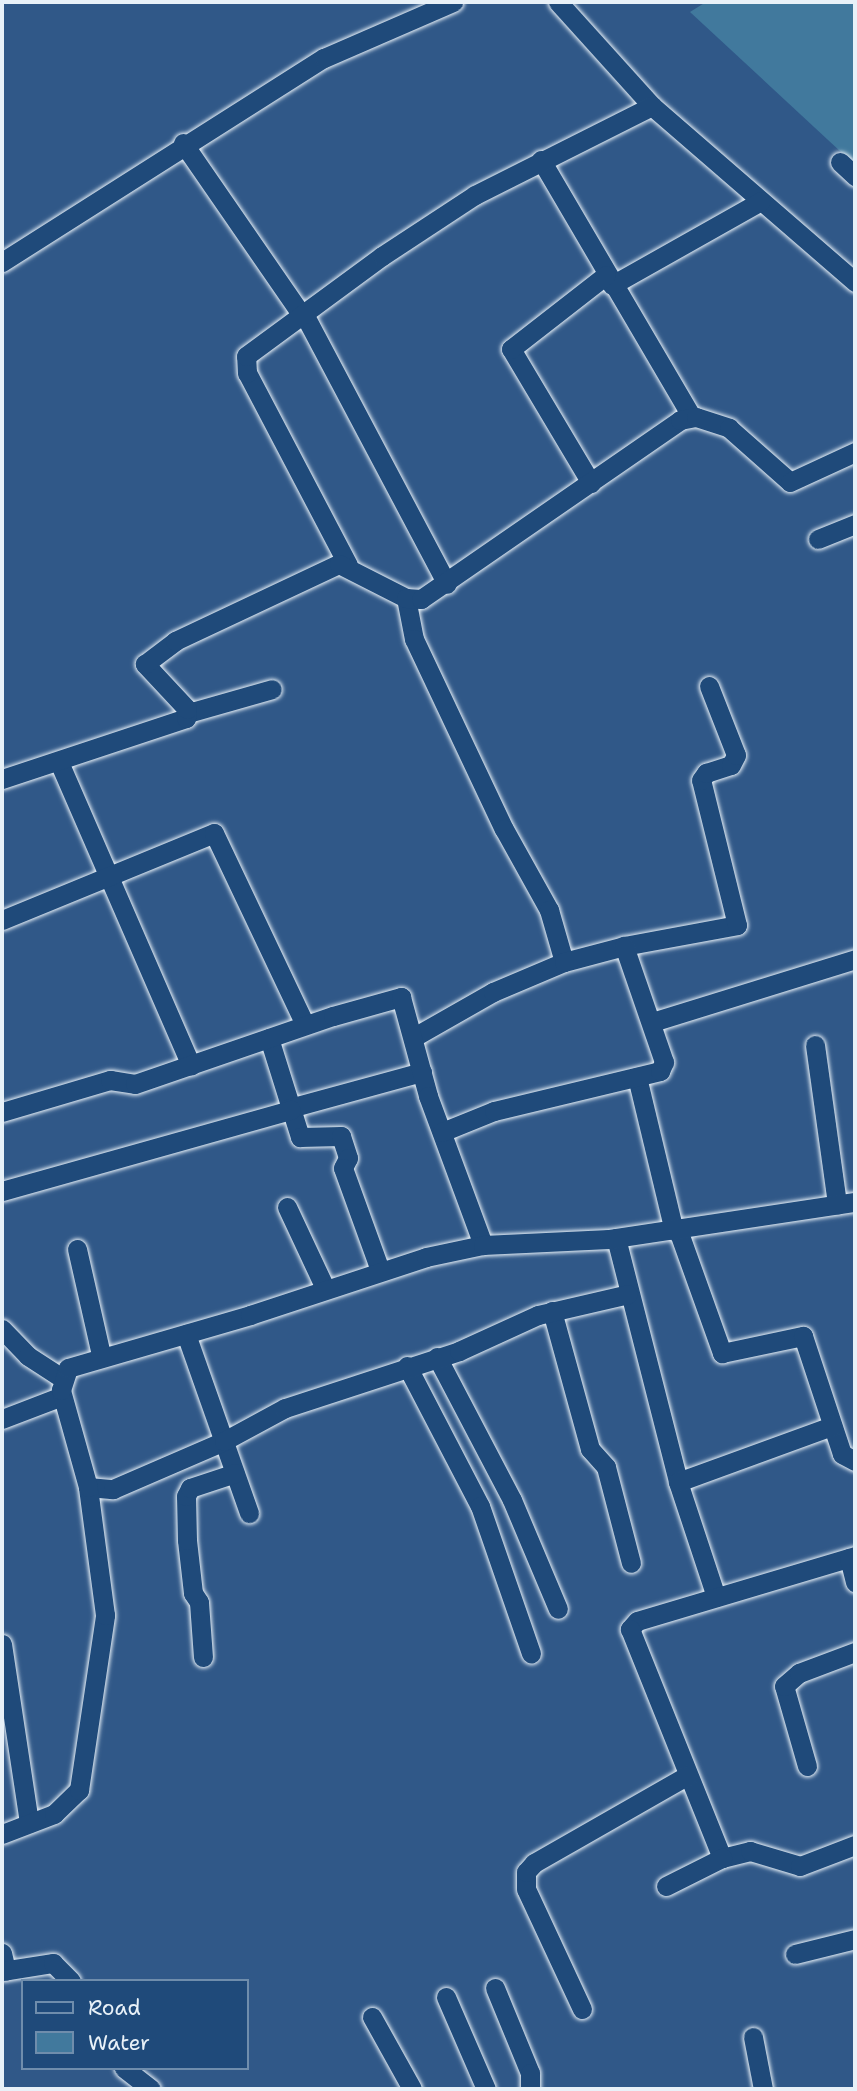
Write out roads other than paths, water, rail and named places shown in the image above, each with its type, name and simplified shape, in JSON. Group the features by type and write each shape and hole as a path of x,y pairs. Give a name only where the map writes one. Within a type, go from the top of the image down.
{"street":[{"path":"2,262 183,143 324,58 453,2"},
{"path":"558,2 652,106 855,282"},
{"path":"652,106 475,195 382,256 304,316 251,349 244,364 348,565 406,598 421,599 447,584 680,420 692,417 729,428 790,481 855,453"},
{"path":"183,143 304,316 447,584"},
{"path":"541,160 609,280 692,417"},
{"path":"840,162 855,176"},
{"path":"591,483 510,349 609,280 761,201"},
{"path":"818,539 855,524"},
{"path":"188,713 146,670 149,658 324,569 348,565"},
{"path":"406,598 414,639 498,817 549,910 564,962"},
{"path":"414,1037 493,992 564,962 624,946 736,926 740,922 701,780 736,759 709,686"},
{"path":"2,779 169,724 188,713 272,689"},
{"path":"59,762 107,878 191,1065"},
{"path":"2,920 214,833 305,1025"},
{"path":"442,1132 494,1111 657,1073 663,1065 652,1022 624,946"},
{"path":"652,1022 855,959"},
{"path":"2,1112 110,1080 135,1084 305,1025 401,997 422,1072 483,1245"},
{"path":"269,1038 301,1139 341,1136 348,1158 343,1168 380,1270"},
{"path":"2,1419 62,1387 78,1362 186,1334 380,1270 483,1245 616,1238 846,1203 815,1045"},
{"path":"2,1191 422,1072"},
{"path":"636,1077 676,1230 722,1353 803,1336 811,1348 842,1454 855,1461"},
{"path":"287,1206 325,1289"},
{"path":"616,1238 628,1294 678,1482 716,1597"},
{"path":"78,1249 101,1355"},
{"path":"88,1487 113,1489 224,1441 285,1408 437,1357 552,1311 628,1294"},
{"path":"552,1311 590,1449 607,1467 631,1563"},
{"path":"2,1329 62,1387 88,1487 106,1596 81,1782 76,1796 62,1810 2,1834"},
{"path":"186,1334 249,1513"},
{"path":"437,1357 512,1500 558,1609"},
{"path":"407,1366 480,1506 531,1653"},
{"path":"678,1482 832,1426"},
{"path":"203,1657 186,1496 190,1488 235,1472"},
{"path":"722,1858 630,1629 637,1621 852,1557 855,1582"},
{"path":"2,1644 29,1823"},
{"path":"807,1766 784,1686 799,1674 855,1652"},
{"path":"582,2009 526,1889 526,1872 534,1863 688,1775"},
{"path":"666,1886 722,1858 750,1851 800,1866 855,1845"},
{"path":"795,1954 855,1939"},
{"path":"3,1965 53,1963 69,1979"},
{"path":"495,1988 530,2073 530,2089"},
{"path":"446,1997 486,2089"},
{"path":"372,2017 412,2089"},
{"path":"753,2037 763,2089"},
{"path":"127,2070 151,2089"}],"water":[{"path":"706,2 855,2 855,165 690,12"}]}
